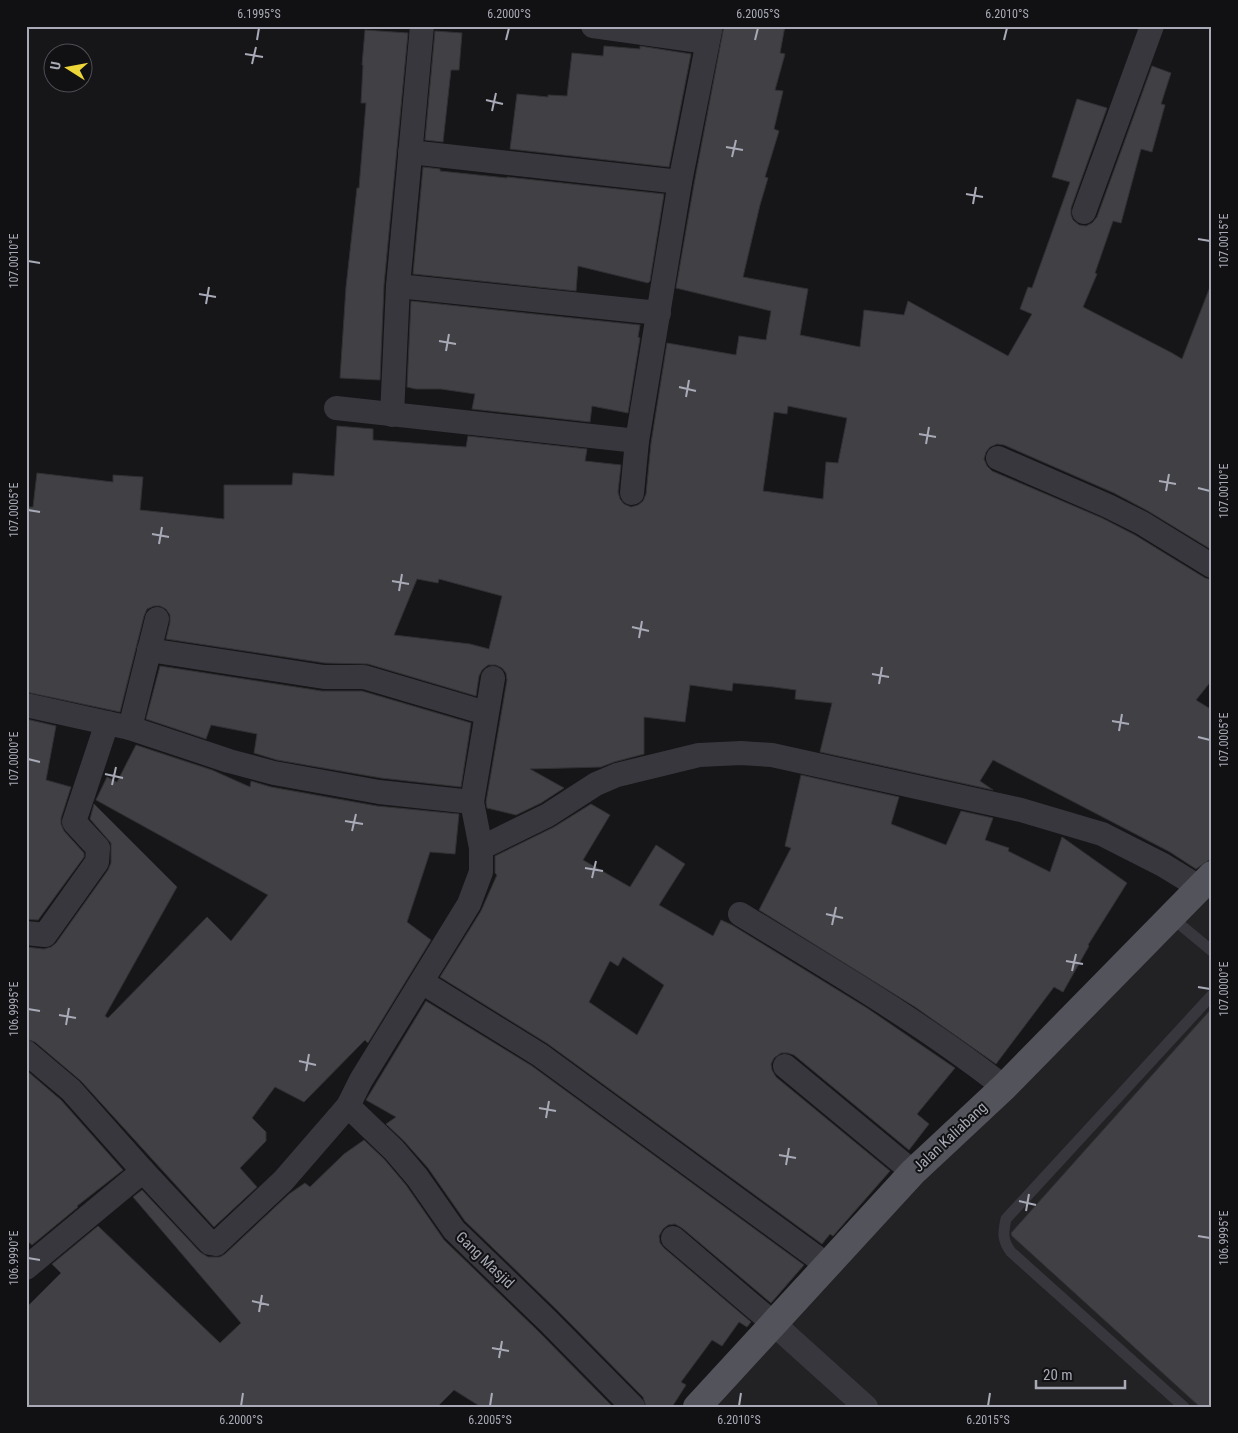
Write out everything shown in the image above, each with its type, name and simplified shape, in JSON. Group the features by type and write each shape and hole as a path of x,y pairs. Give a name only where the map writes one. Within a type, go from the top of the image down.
{"main road":[{"name":"Jalan Kaliabang","path":"697,1407 913,1172 1004,1087 1171,917 1208,886"}],"street":[{"path":"392,415 398,286 422,26"},
{"path":"593,26 709,34 680,182 636,441 632,493"},
{"path":"1084,212 1152,26"},
{"path":"410,152 680,182"},
{"path":"398,286 659,312"},
{"path":"336,408 636,441"},
{"path":"998,458 1108,506 1142,523 1212,566"},
{"path":"130,728 158,619"},
{"path":"150,650 324,677 364,676 486,713"},
{"path":"26,1052 71,1090 210,1243 216,1244 283,1181 348,1106 361,1080 469,904 481,872 481,848 472,802 493,678"},
{"path":"26,705 130,728 230,761 274,773 380,792 472,802"},
{"path":"26,933 45,935 97,862 98,848 74,822 107,723"},
{"path":"481,848 548,816 596,784 617,775 700,755 741,753 772,755 1021,810 1102,834 1208,886"},
{"path":"740,914 888,1005 960,1053 1004,1087"},
{"path":"422,982 540,1055 827,1265"},
{"path":"785,1066 913,1172"},
{"name":"Gang Masjid","path":"348,1106 406,1164 454,1230 548,1321 632,1407"},
{"path":"26,1268 143,1171"},
{"path":"673,1238 774,1324 866,1407"}],"lane":[{"path":"1171,917 1212,951"},
{"path":"1184,1407 1011,1252 1004,1243 1003,1233 1006,1219 1212,995"}],"shaded area":[{"path":"1212,875 1212,1407 697,1407"}],"building":[{"path":"724,26 785,26 780,53 785,54 775,90 783,91 774,129 779,131 765,177 768,178 743,277 808,289 800,335 860,347 864,310 904,315 908,301 1008,356 1032,314 1020,309 1028,287 1032,288 1070,182 1052,177 1077,99 1107,108 1071,208 1073,220 1079,225 1086,226 1097,217 1152,66 1171,73 1161,104 1165,105 1152,152 1141,149 1121,223 1113,221 1095,273 1097,274 1083,307 1182,359 1210,287 1212,288 1212,550 1148,511 1114,493 1004,445 997,444 990,447 984,459 992,471 1102,518 1135,535 1205,578 1212,580 1212,680 1196,700 1212,710 1212,858 1196,869 1170,852 993,760 980,781 993,790 820,752 832,703 795,699 796,690 733,683 732,691 690,685 685,722 644,717 644,754 601,767 530,769 564,788 541,803 516,815 487,808 486,802 507,680 506,673 496,665 488,665 482,670 479,676 476,696 368,664 325,663 166,639 170,615 166,609 154,606 147,609 144,616 120,712 26,692 26,524 29,507 33,507 37,473 113,482 113,475 143,477 140,510 224,519 224,485 292,485 293,473 334,476 337,426 373,429 373,440 466,447 468,436 587,449 585,461 621,465 618,492 620,499 624,504 631,507 638,505 643,501 646,494 651,443 667,343 736,355 739,336 766,340 771,311 676,288","holes":["788,406 847,418 838,463 826,462 823,499 763,491 774,412 787,414","417,579 438,583 439,579 502,596 489,649 470,644 394,635"]},
{"path":"365,30 408,33 384,285 380,380 340,378 346,287 357,188 359,188 366,103 361,103"},
{"path":"435,31 462,33 459,70 451,70 443,142 425,140"},
{"path":"604,46 640,49 640,46 691,54 669,167 510,149 517,94 548,97 548,95 567,96 572,53 603,56"},
{"path":"423,167 440,169 440,171 664,194 650,281 648,283 578,266 576,291 413,274"},
{"path":"411,301 640,325 638,337 640,338 628,413 592,406 590,422 472,409 475,394 407,387"},
{"path":"160,666 322,691 362,691 471,723 461,787 381,778 277,760 254,753 257,734 211,725 206,739 146,719"},
{"path":"26,719 56,726 46,780 71,787 61,818 61,824 64,831 84,853 84,857 38,920 26,919"},
{"path":"136,745 212,770 250,787 251,781 271,787 377,806 459,814 455,854 430,852 407,922 431,940 368,1043 365,1040 304,1102 275,1087 252,1118 266,1132 266,1141 240,1168 257,1187 214,1227 81,1081 35,1042 26,1039 26,947 44,949 56,943 111,863 111,843 90,819 94,804 177,887 105,1016 108,1018 207,917 231,941 268,895 96,800 107,777 117,782"},
{"path":"801,775 899,797 891,824 946,845 961,811 993,818 985,840 1009,848 1008,851 1050,872 1062,837 1127,883 1088,945 1063,992 1054,987 996,1064 915,1007 759,910 791,848 785,846"},
{"path":"591,804 610,815 583,860 630,887 656,845 685,864 659,905 713,936 721,920 732,925 867,1008 955,1068 917,1114 929,1124 909,1150 794,1055 781,1053 774,1058 771,1064 776,1077 890,1171 833,1236 830,1234 822,1244 548,1044 440,977 481,911 497,875 495,873 495,856 554,827","holes":["623,957 664,985 637,1035 589,1002 610,961 618,966"]},
{"path":"426,1001 532,1066 804,1265 771,1303 682,1228 675,1224 668,1225 663,1229 659,1236 660,1243 664,1248 751,1322 747,1327 739,1322 722,1346 712,1340 681,1382 686,1385 672,1407 646,1407 643,1397 465,1221 428,1168 386,1124 396,1117 366,1100"},
{"path":"1212,1008 1212,1407 1200,1407 1012,1236 1011,1233"},
{"path":"26,1070 61,1100 123,1170 32,1245 26,1240"},
{"path":"364,1140 384,1159 406,1185 444,1240 613,1407 481,1407 454,1390 437,1407 26,1407 26,1308 61,1273 52,1264 98,1226 220,1343 241,1323 133,1197 142,1190 200,1252 208,1257 220,1257 289,1194 305,1183 310,1187 344,1154"}]}
